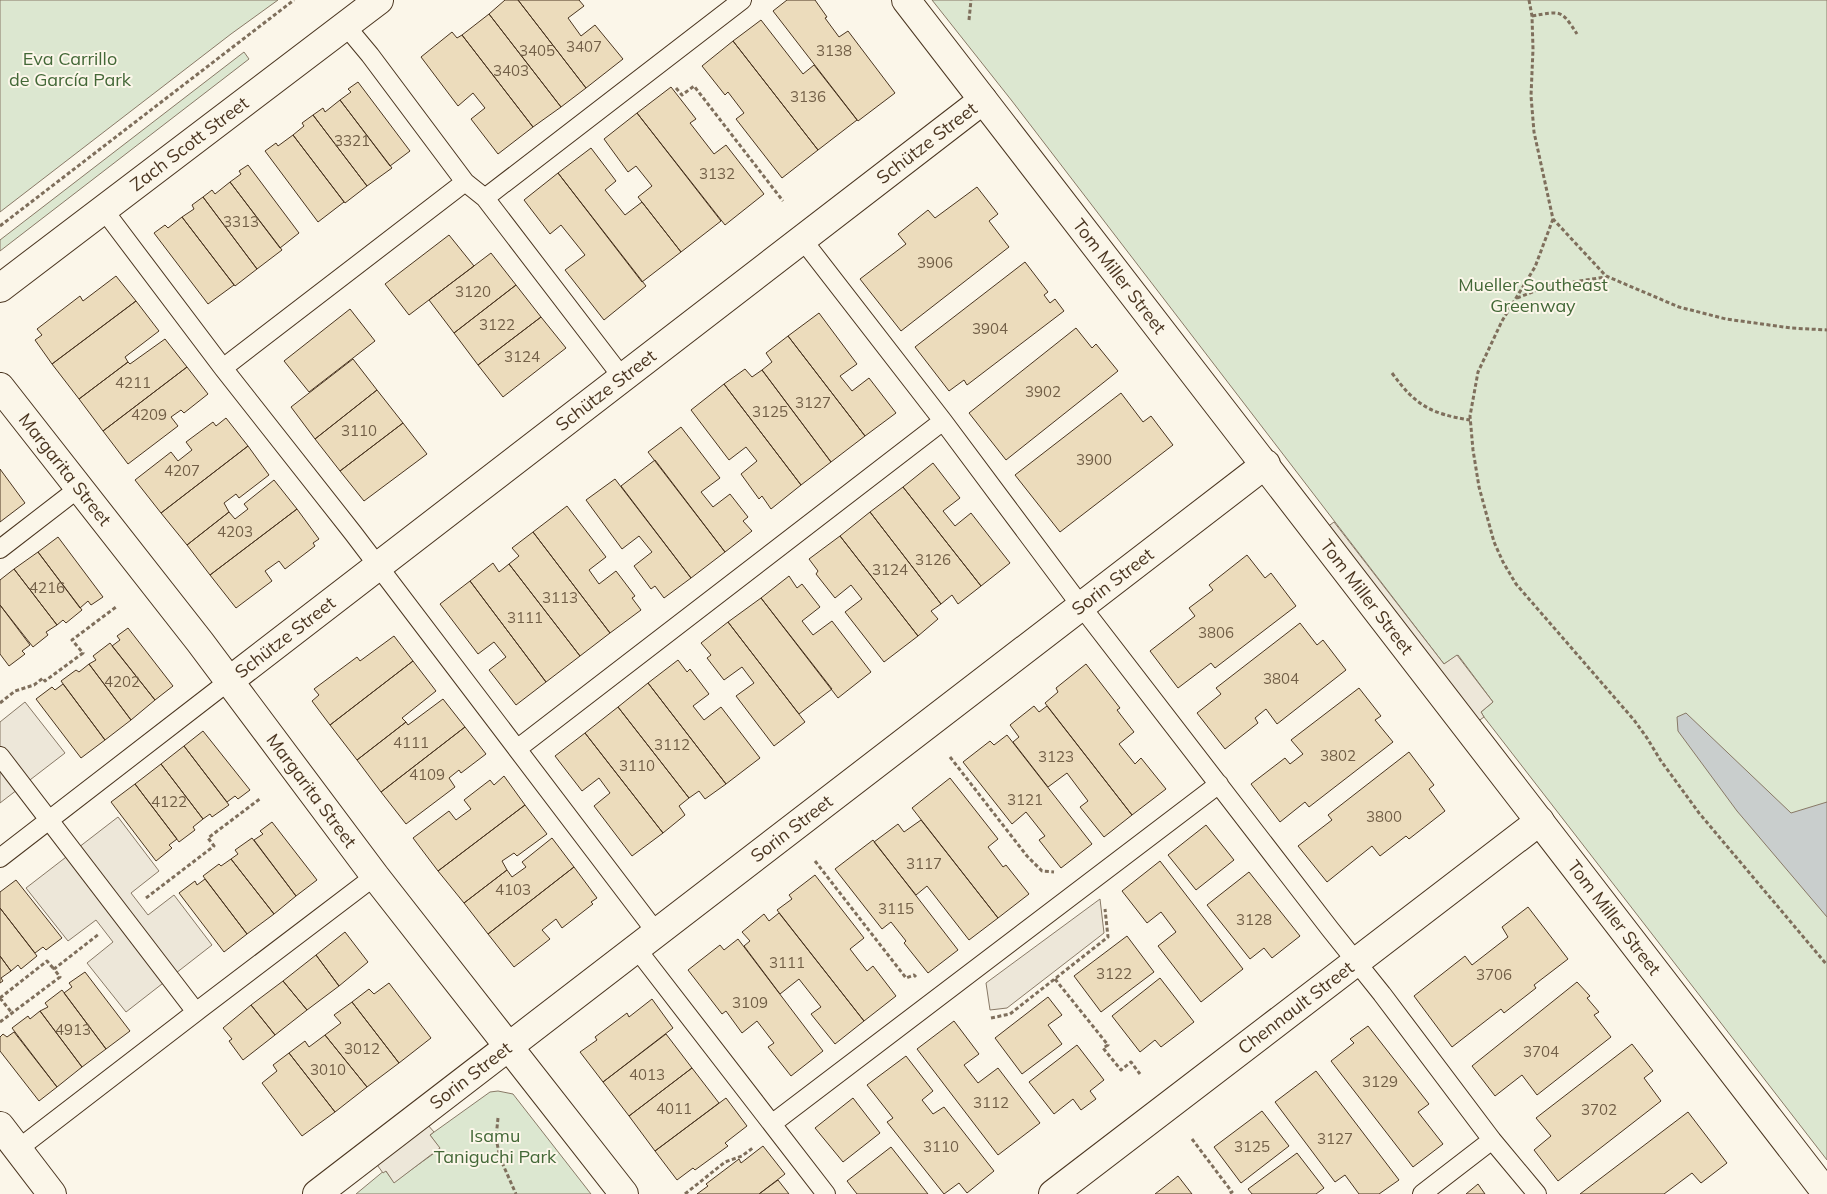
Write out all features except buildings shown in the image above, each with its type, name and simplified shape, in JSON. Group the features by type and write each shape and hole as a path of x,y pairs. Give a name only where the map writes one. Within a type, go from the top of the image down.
{"street":[{"name":"Zach Scott Street","path":"0,288 379,0"},
{"name":"Tom Miller Street","path":"906,0 1540,821 1813,1189"},
{"name":"Schütze Street","path":"229,680 983,100"},
{"name":"Margarita Street","path":"0,387 229,680 375,876 624,1194"},
{"name":"Sorin Street","path":"317,1194 1266,464"},
{"name":"Chennault Street","path":"1053,1194 1540,821"},
{"path":"0,1126 52,1194"}],"lane":[{"path":"486,198 742,0"},
{"path":"345,25 370,55 465,182 486,198 622,377"},
{"path":"223,368 465,182"},
{"path":"103,209 223,368 378,565 517,749 775,1126 826,1194"},
{"path":"802,239 943,421 1081,606 1220,784 1492,1140 1536,1194"},
{"path":"517,749 943,421"},
{"path":"0,549 79,488"},
{"path":"0,858 229,680"},
{"path":"0,756 196,1012"},
{"path":"775,1126 934,1001 1220,784"},
{"path":"18,1149 375,876"},
{"path":"1422,1194 1492,1140"}],"path":[{"path":"0,226 294,0"},
{"path":"969,20 971,0"},
{"path":"1529,0 1532,16 1531,96 1534,132 1553,219 1606,276 1679,307 1726,319 1791,328 1827,330"},
{"path":"1532,16 1549,13 1558,13 1566,16 1577,34"},
{"path":"658,65 682,95 694,86 783,201"},
{"path":"1553,219 1535,267 1502,321 1478,372 1470,420 1479,488 1494,542 1516,584 1634,720 1661,762 1700,813 1827,965"},
{"path":"1516,298 1548,286 1606,276"},
{"path":"1392,373 1418,403 1448,417 1470,420"},
{"path":"0,703 21,688 34,685 43,678 45,681 83,653 72,640 116,607"},
{"path":"950,757 1026,856 1042,871 1054,871 1072,896"},
{"path":"815,860 906,978 914,975 934,1001"},
{"path":"991,1018 1010,1014 1108,937 1102,892 1094,880"},
{"path":"12,1013 0,998 47,961 54,969"},
{"path":"1055,979 1108,1045 1104,1048 1121,1070 1131,1062 1140,1074"},
{"path":"498,1118 496,1138 500,1158 516,1194"},
{"path":"685,1194 725,1162 748,1152 775,1126"},
{"path":"1192,1139 1232,1192 1228,1194"}],"green space":[{"name":"Eva Carrillo de García Park","path":"0,0 278,0 0,212"},
{"name":"Mueller Southeast Greenway","path":"932,0 1827,0 1827,1160 1484,717 1481,712 1493,702 1458,655 1444,664 1012,101"},
{"path":"244,52 249,59 0,251 0,240"},
{"name":"Isamu Taniguchi Park","path":"498,1091 513,1094 591,1194 356,1194 385,1170 394,1182 440,1149 430,1135 490,1092"}],"shaded area":[{"path":"1334,522 1444,664 1457,655 1493,702 1481,712 1484,717 1473,725 1323,530"},
{"path":"25,702 65,753 0,803 0,722"},
{"path":"1686,713 1791,813 1827,802 1827,917 1737,811 1678,731 1677,717"},
{"path":"118,817 159,871 131,893 148,915 174,895 212,945 126,1012 87,963 113,942 96,920 68,941 26,888"},
{"path":"1100,899 1104,933 1007,1008 990,1010 986,983"},
{"path":"427,1124 434,1132 430,1135 440,1148 394,1183 386,1171 383,1173 375,1162"}]}
